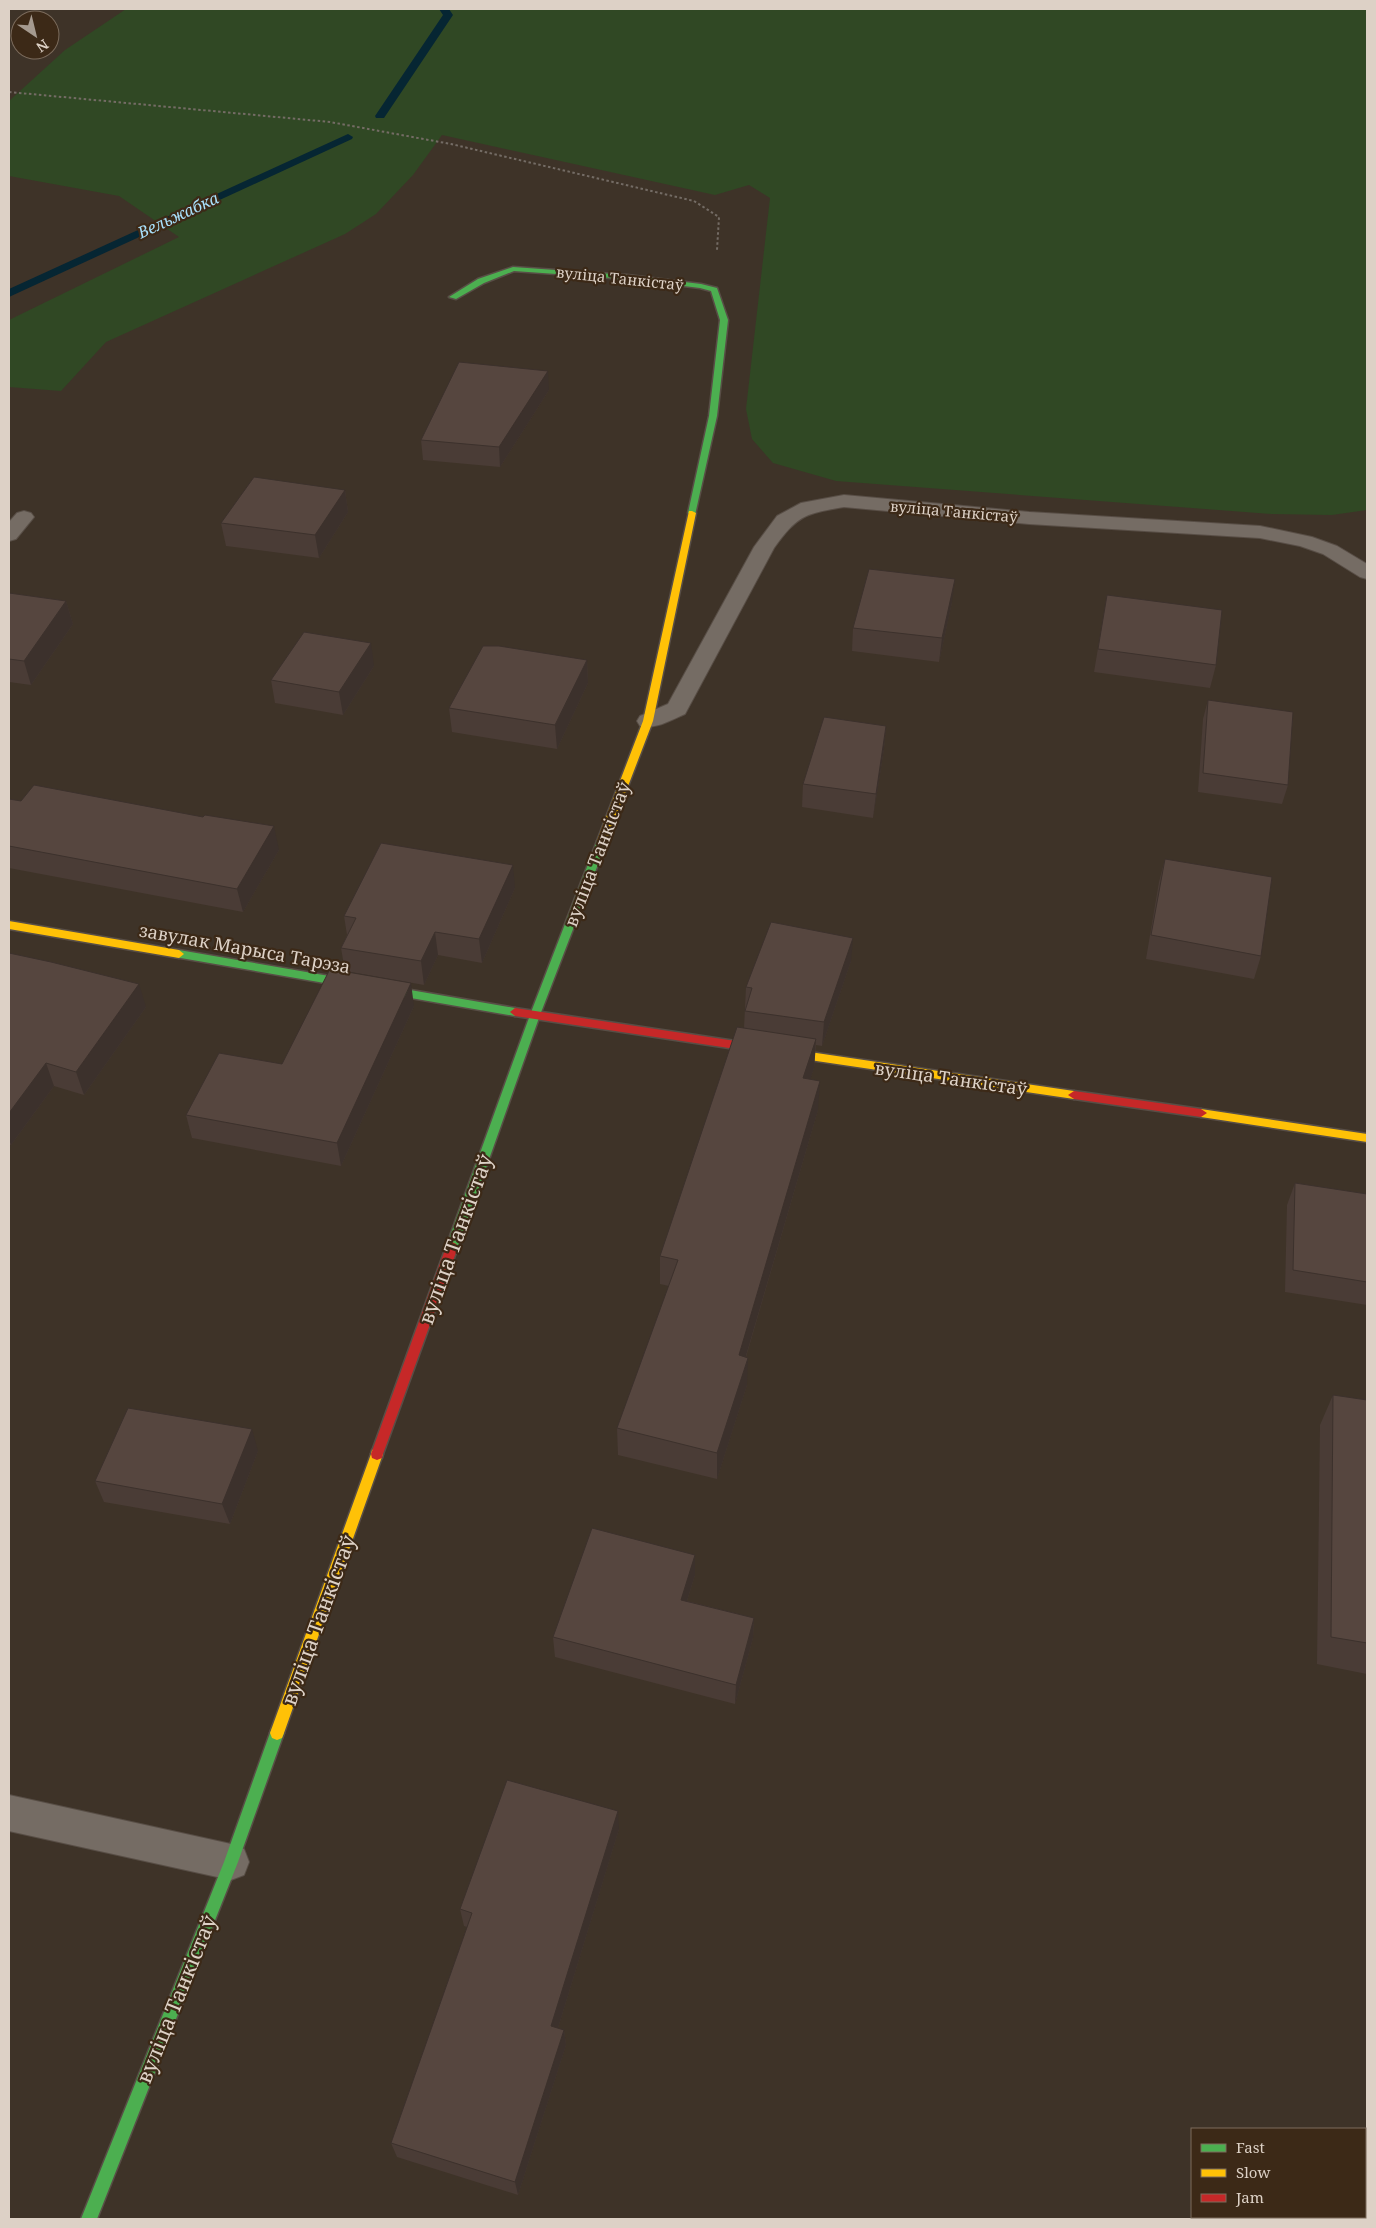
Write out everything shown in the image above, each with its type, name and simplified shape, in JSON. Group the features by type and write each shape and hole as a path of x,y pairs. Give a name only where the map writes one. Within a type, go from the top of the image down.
{"street":[{"name":"вуліца Танкістаў","path":"89,2219 231,1862 535,1016 648,721 713,416 724,320 714,290 701,286 627,277 513,269 481,281 452,297"},
{"name":"вуліца Танкістаў","path":"648,721 677,709 764,547 784,520 808,507 844,501 1029,518 1260,532 1305,541 1330,550 1367,573"},
{"path":"9,534 24,516"},
{"name":"завулак Марыса Тарэза","path":"9,926 535,1016"},
{"name":"вуліца Танкістаў","path":"535,1016 1367,1138"},
{"path":"9,1813 231,1862"}],"path":[{"path":"9,92 38,93 110,102 330,122 451,144 694,201 720,217 714,290"}],"green space":[{"path":"126,9 1367,9 1367,510 1332,515 1271,514 836,481 773,463 752,439 746,409 770,198 749,185 715,195 442,135 413,175 376,214 345,234 106,342 61,391 9,387 9,320 179,237 119,196 9,176 9,101 54,60 60,60 60,55"}],"building":[{"path":"459,362 548,371 499,447 421,440"},
{"path":"254,477 345,490 315,535 221,523"},
{"path":"869,569 955,579 942,638 853,628"},
{"path":"9,593 66,601 24,661 9,659"},
{"path":"1107,595 1222,610 1216,665 1098,649"},
{"path":"304,632 371,643 339,692 271,680"},
{"path":"483,646 499,646 587,660 555,725 449,708"},
{"path":"1208,700 1293,712 1288,785 1203,773"},
{"path":"824,717 886,726 876,794 803,784"},
{"path":"34,785 203,817 205,815 274,826 237,889 9,846 9,799 21,801"},
{"path":"381,843 513,865 479,939 435,932 421,961 341,948 356,918 344,916"},
{"path":"1165,859 1272,877 1261,956 1151,935"},
{"path":"771,922 853,938 824,1022 745,1011 752,988 746,987"},
{"path":"9,953 139,984 76,1072 46,1063 9,1113"},
{"path":"330,969 411,983 337,1143 186,1115 219,1053 282,1064"},
{"path":"737,1027 816,1039 803,1078 820,1081 739,1355 748,1358 717,1453 617,1428 678,1260 660,1256"},
{"path":"1295,1183 1367,1194 1367,1282 1293,1270"},
{"path":"1333,1395 1367,1400 1367,1643 1331,1637"},
{"path":"128,1408 252,1429 222,1504 95,1481"},
{"path":"592,1528 695,1555 681,1600 754,1618 736,1685 553,1637"},
{"path":"507,1780 618,1811 551,2026 564,2030 515,2182 391,2143 472,1913 460,1909"},
{"path":"1367,2160 1367,2219 1331,2219 1366,2218"}],"waterway":[{"name":"Вельжабка","path":"380,116 448,15 444,9"},
{"name":"Вельжабка","path":"9,293 348,137"}],"traffic: fast":[{"path":"453,297 481,281 513,269 627,277 701,286 714,290 724,320 713,416 692,513"},
{"path":"452,1247 535,1015 602,841"},
{"path":"179,954 515,1012"},
{"path":"89,2219 231,1862 277,1733"}],"traffic: slow":[{"path":"602,841 648,721 692,513"},
{"path":"9,925 179,954"},
{"path":"769,1050 1074,1095"},
{"path":"1201,1113 1367,1138"},
{"path":"277,1733 377,1454"}],"traffic: jam":[{"path":"515,1012 769,1050"},
{"path":"1074,1095 1201,1113"},
{"path":"377,1454 452,1247"}]}
